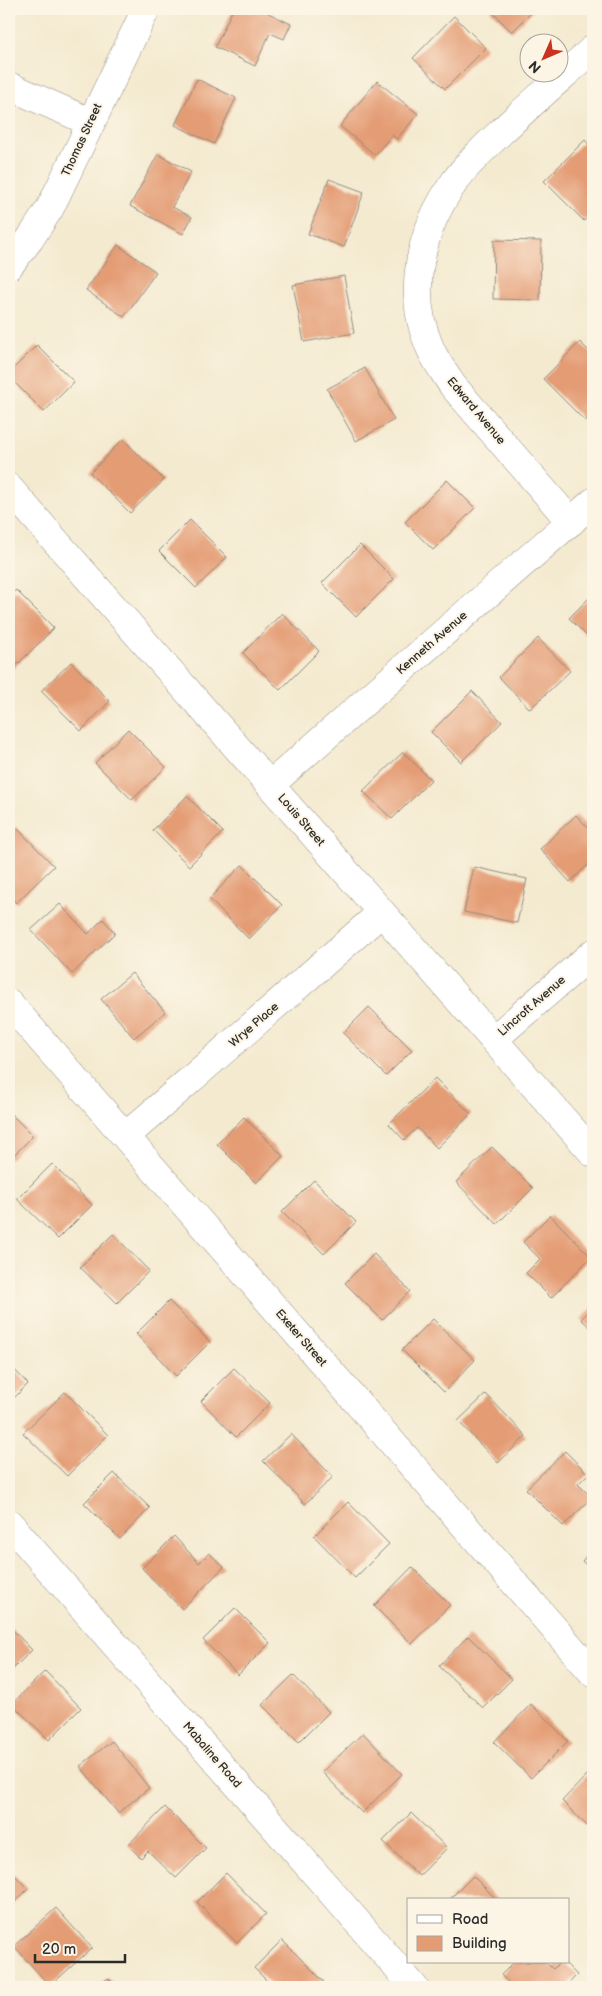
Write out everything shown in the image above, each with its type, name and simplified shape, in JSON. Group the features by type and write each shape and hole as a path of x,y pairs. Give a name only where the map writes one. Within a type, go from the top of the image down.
{"street":[{"name":"Thomas Street","path":"9,266 30,239 50,208 146,9"},
{"name":"Edward Avenue","path":"571,522 453,386 441,368 425,332 416,286 423,246 441,206 455,182 476,156 518,115 593,49"},
{"path":"9,86 90,122"},
{"name":"Louis Street","path":"9,488 593,1153"},
{"name":"Kenneth Avenue","path":"270,785 593,502"},
{"name":"Wrye Place","path":"126,1136 381,913"},
{"name":"Lincroft Avenue","path":"494,1039 593,953"},
{"name":"Exeter Street","path":"9,1003 593,1673"},
{"name":"Mabaline Road","path":"9,1523 414,1987"}],"building":[{"path":"233,9 260,9 291,24 284,39 270,33 255,66 215,47"},
{"path":"489,9 535,9 512,32"},
{"path":"454,16 486,48 445,89 413,58"},
{"path":"197,79 236,98 214,144 175,125"},
{"path":"377,81 418,114 397,139 392,135 375,155 340,126"},
{"path":"585,140 593,149 593,211 584,221 544,181"},
{"path":"158,154 191,172 172,207 192,217 183,234 130,206"},
{"path":"329,179 364,192 344,247 308,234"},
{"path":"494,240 541,241 540,300 493,299"},
{"path":"118,245 156,272 124,317 86,290"},
{"path":"344,276 354,333 304,342 293,285"},
{"path":"580,342 593,355 593,413 585,421 543,379"},
{"path":"37,345 74,382 44,412 9,377 9,373"},
{"path":"365,368 394,420 356,441 327,389"},
{"path":"123,439 164,480 130,513 90,473"},
{"path":"447,480 475,508 433,550 405,522"},
{"path":"190,520 227,557 196,588 159,551"},
{"path":"360,545 394,579 356,617 322,583"},
{"path":"16,590 54,628 13,669 9,664 9,597"},
{"path":"593,594 593,642 569,618"},
{"path":"282,613 319,651 280,690 243,653"},
{"path":"538,638 570,671 530,709 499,677"},
{"path":"71,662 110,701 81,731 41,691"},
{"path":"472,691 502,722 461,762 431,732"},
{"path":"128,729 166,767 132,800 95,763"},
{"path":"403,752 431,780 392,819 363,791"},
{"path":"187,796 223,832 189,866 153,830"},
{"path":"576,815 593,833 593,860 570,882 540,849"},
{"path":"16,827 54,866 16,903 9,895 9,835"},
{"path":"242,865 282,905 249,939 209,899"},
{"path":"474,867 527,879 517,923 464,912"},
{"path":"60,904 88,934 103,919 115,933 72,974 31,930"},
{"path":"132,973 165,1012 134,1038 101,999"},
{"path":"369,1007 412,1050 386,1076 343,1033"},
{"path":"435,1078 471,1114 437,1148 417,1128 404,1140 389,1124"},
{"path":"9,1112 33,1136 9,1160"},
{"path":"244,1117 283,1156 256,1183 217,1144"},
{"path":"492,1147 533,1188 497,1224 456,1182"},
{"path":"52,1164 92,1205 58,1239 17,1199"},
{"path":"314,1180 356,1222 324,1254 282,1212"},
{"path":"550,1215 591,1257 551,1298 526,1273 540,1259 523,1242"},
{"path":"113,1234 149,1271 117,1303 80,1267"},
{"path":"374,1254 410,1291 382,1320 345,1283"},
{"path":"169,1301 210,1342 176,1376 136,1334"},
{"path":"593,1307 593,1330 581,1319"},
{"path":"433,1319 475,1360 444,1392 402,1350"},
{"path":"9,1364 28,1384 9,1403"},
{"path":"234,1368 270,1403 236,1437 201,1401"},
{"path":"65,1392 108,1435 67,1476 23,1433"},
{"path":"486,1394 526,1436 498,1463 458,1421"},
{"path":"291,1434 333,1477 305,1504 263,1461"},
{"path":"565,1451 588,1474 578,1484 592,1498 563,1526 526,1489"},
{"path":"114,1473 150,1508 120,1539 84,1503"},
{"path":"348,1502 389,1544 355,1578 314,1536"},
{"path":"174,1536 199,1563 209,1553 224,1567 182,1609 142,1568"},
{"path":"593,1549 593,1571 582,1561"},
{"path":"412,1567 450,1605 412,1644 374,1606"},
{"path":"235,1608 270,1643 238,1675 203,1640"},
{"path":"9,1626 32,1650 9,1673"},
{"path":"468,1636 512,1679 483,1708 439,1666"},
{"path":"45,1671 81,1708 49,1740 12,1704"},
{"path":"293,1675 329,1712 299,1742 262,1705"},
{"path":"531,1704 568,1741 531,1778 494,1742"},
{"path":"363,1733 402,1774 362,1813 322,1772"},
{"path":"112,1741 149,1788 118,1813 80,1766"},
{"path":"588,1774 593,1780 593,1832 562,1801"},
{"path":"165,1807 206,1848 176,1878 148,1851 141,1858 128,1845"},
{"path":"411,1813 447,1848 419,1876 383,1841"},
{"path":"9,1869 28,1889 9,1908"},
{"path":"226,1873 266,1914 237,1943 197,1902"},
{"path":"473,1876 495,1898 451,1898"},
{"path":"56,1908 92,1948 50,1986 14,1946"},
{"path":"282,1940 324,1982 319,1987 273,1987 254,1968"},
{"path":"512,1964 547,1964 553,1969 558,1964 566,1964 577,1975 565,1987 513,1987 501,1975"},
{"path":"108,1978 117,1987 98,1987"}]}
